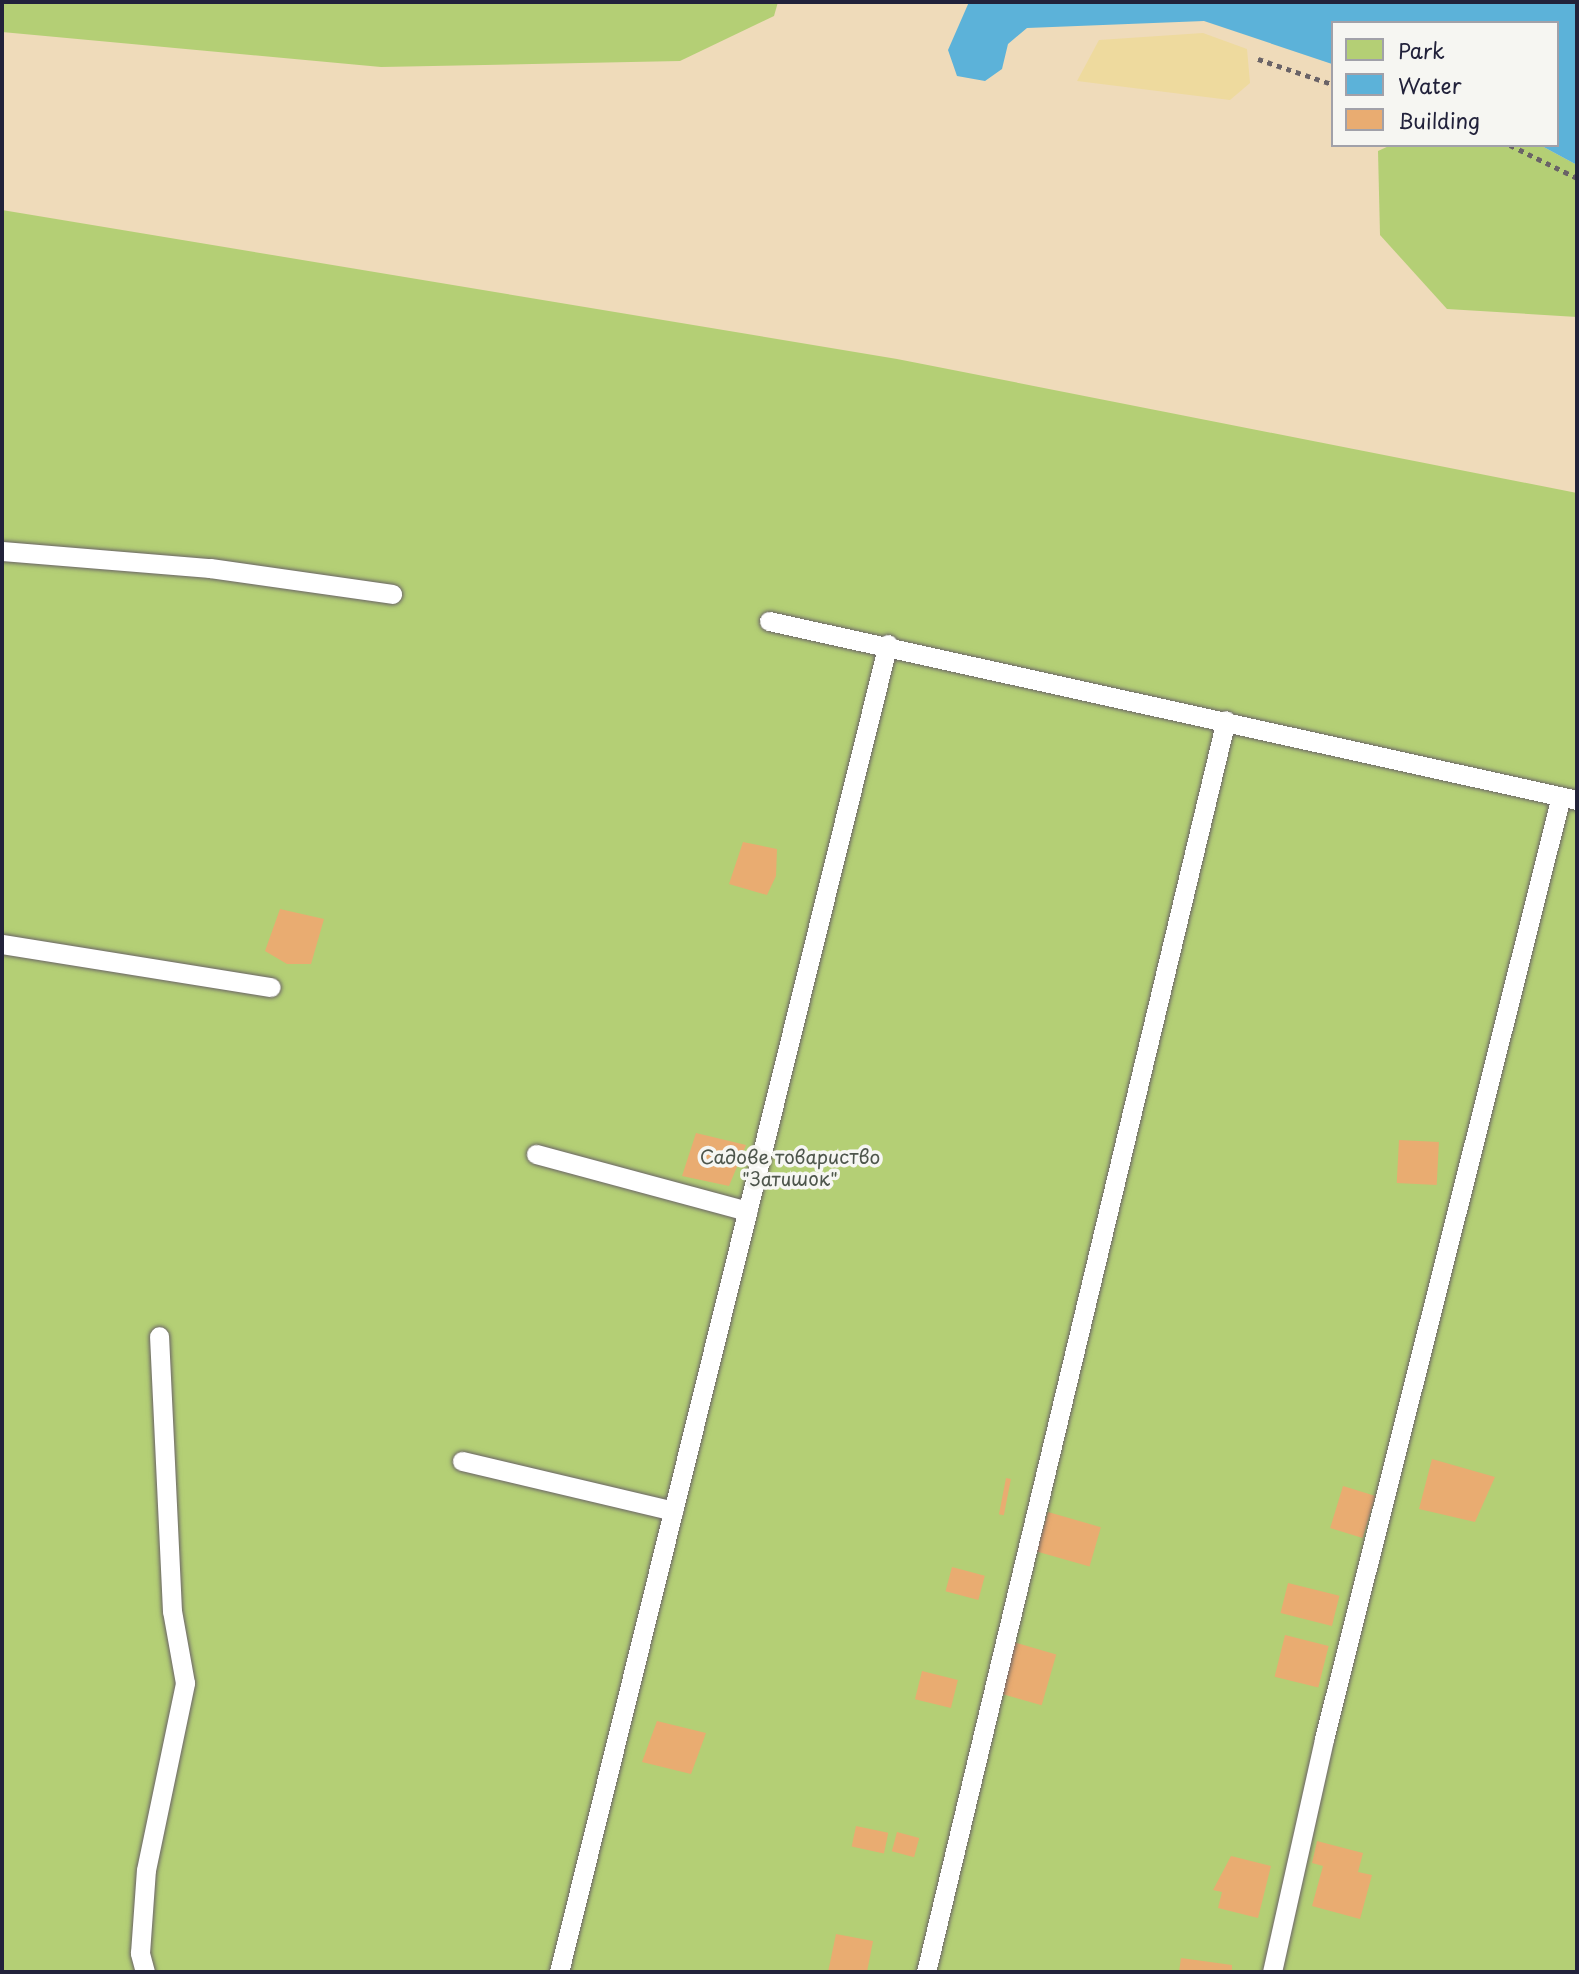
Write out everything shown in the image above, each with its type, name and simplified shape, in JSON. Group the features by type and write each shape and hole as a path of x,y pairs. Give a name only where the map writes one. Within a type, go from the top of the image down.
{"lane":[{"path":"2,551 210,568 392,594"},
{"path":"769,621 888,644 1569,798 1324,1739 1272,1972"},
{"path":"559,1972 888,644"},
{"path":"926,1972 1226,720"},
{"path":"2,944 271,987"},
{"path":"536,1154 747,1211"},
{"path":"145,1972 140,1954 146,1870 185,1683 172,1611 159,1336"},
{"path":"462,1461 673,1511"}],"path":[{"path":"1258,59 1330,83"},
{"path":"1514,147 1577,177"}],"green space":[{"path":"2,2 778,2 774,16 680,61 381,67 2,32"},
{"path":"1387,147 1544,147 1577,165 1577,317 1447,309 1380,235 1378,151"},
{"name":"Садове товариство \"Затишок\"","path":"2,210 897,359 1577,493 1577,1972 2,1972"}],"sand":[{"path":"1203,33 1247,49 1250,83 1230,100 1077,81 1099,40"}],"water":[{"path":"969,2 1577,2 1577,165 1544,147 1558,147 1558,21 1330,21 1330,63 1204,21 1027,28 1008,44 1002,69 985,81 957,76 948,50"}],"building":[{"path":"743,842 777,849 776,876 767,895 729,884"},
{"path":"280,909 324,919 311,964 287,964 265,951"},
{"path":"696,1133 746,1145 729,1186 682,1176"},
{"path":"1399,1140 1439,1142 1437,1185 1397,1183"},
{"path":"1432,1459 1495,1477 1475,1522 1419,1509"},
{"path":"1006,1478 1011,1479 1004,1515 999,1514"},
{"path":"1343,1486 1376,1496 1363,1538 1330,1528"},
{"path":"1048,1512 1101,1527 1090,1567 1037,1551"},
{"path":"952,1567 985,1576 978,1600 946,1591"},
{"path":"1288,1583 1339,1596 1332,1626 1281,1613"},
{"path":"1285,1635 1329,1646 1318,1688 1275,1677"},
{"path":"1013,1642 1056,1654 1042,1705 998,1693"},
{"path":"922,1671 958,1680 951,1708 915,1699"},
{"path":"657,1721 706,1733 691,1774 642,1762"},
{"path":"856,1826 888,1833 884,1853 852,1847"},
{"path":"897,1832 919,1838 914,1857 892,1851"},
{"path":"1317,1841 1363,1853 1358,1872 1372,1875 1360,1919 1312,1906 1323,1866 1312,1863"},
{"path":"1231,1856 1271,1866 1258,1918 1218,1908 1222,1892 1213,1890"},
{"path":"836,1934 873,1941 867,1972 828,1972"},
{"path":"1181,1958 1232,1965 1232,1972 1179,1972"}]}
